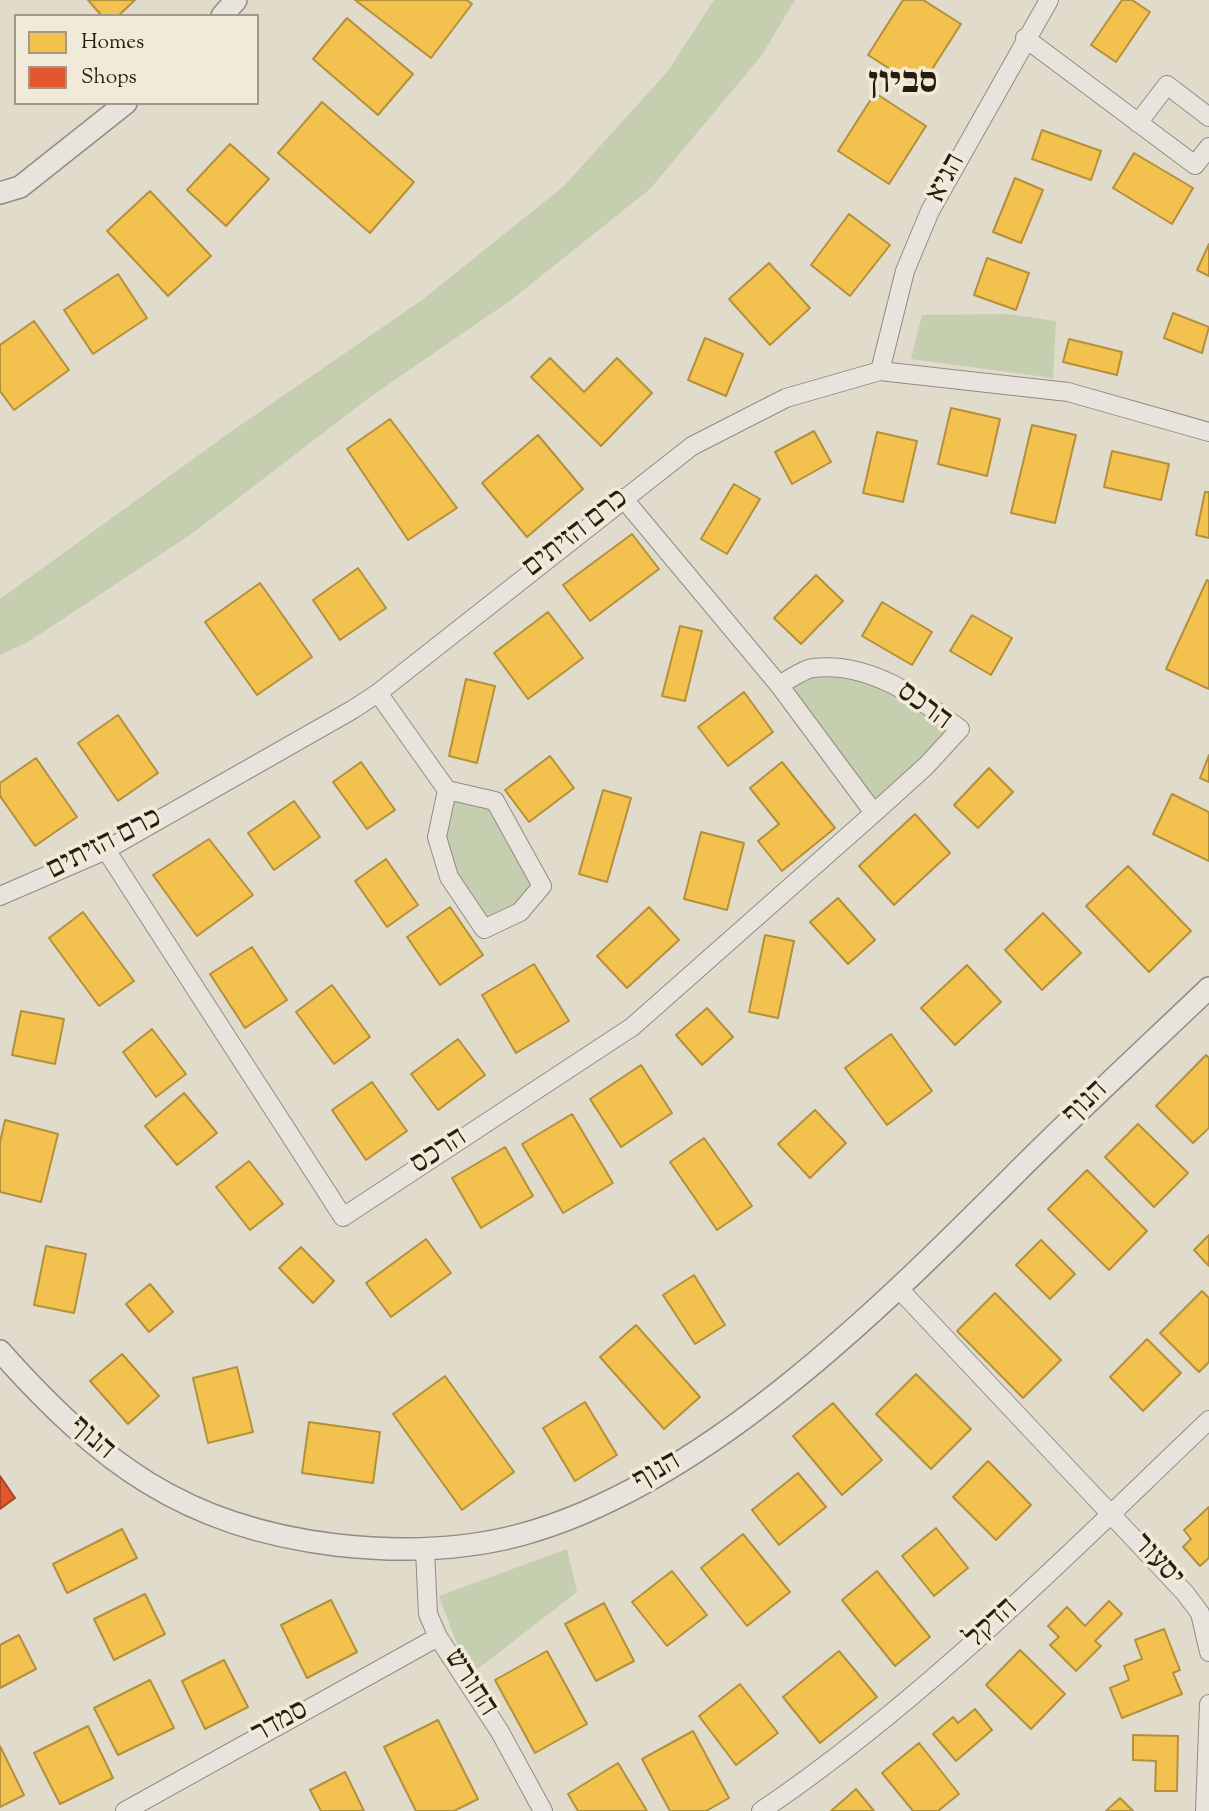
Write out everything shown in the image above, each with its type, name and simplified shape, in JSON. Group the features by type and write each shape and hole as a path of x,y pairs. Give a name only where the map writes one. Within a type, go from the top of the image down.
{"street":[{"path":"224,14 236,0"},
{"name":"הגיא","path":"880,371 905,271 930,211 1025,38 1049,0"},
{"path":"1025,38 1195,165 1209,146"},
{"path":"1138,123 1167,85 1209,117"},
{"path":"0,193 20,187 123,105"},
{"name":"כרם הזיתים","path":"0,896 106,850 378,693 692,446 786,398 880,371 1068,392 1209,432"},
{"path":"623,498 779,685 874,813"},
{"name":"הרכס","path":"106,850 344,1217 632,1027 926,766 960,729 916,696 863,672 812,668 779,685"},
{"path":"378,693 447,790 495,801 542,886 520,912 484,929 449,877 437,836 447,790"},
{"name":"הנוף","path":"0,1351 35,1391 103,1453 137,1479 198,1511 304,1541 372,1549 425,1550 520,1535 568,1518 626,1492 703,1447 787,1383 899,1289 1209,988"},
{"name":"יסעור","path":"899,1289 1111,1514 1200,1613 1209,1652"},
{"name":"הדקל","path":"761,1811 871,1732 936,1678 1209,1420"},
{"name":"החורש","path":"425,1550 428,1614 438,1637 500,1732 543,1811"},
{"name":"סמדר","path":"125,1811 438,1637"},
{"path":"1205,1811 1209,1704"}],"green space":[{"path":"714,0 795,0 762,55 650,189 511,300 370,397 190,535 28,642 0,655 0,599 229,433 422,300 564,186 668,71"},
{"path":"1008,314 1056,321 1053,378 911,359 922,315"},
{"path":"812,668 863,672 960,729 874,813 779,685"},
{"path":"447,790 495,801 542,886 484,929 437,837"},
{"path":"567,1549 577,1592 475,1671 458,1647 439,1596"}],"building: Homes":[{"path":"88,0 135,0 120,14 100,14"},
{"path":"355,0 467,0 472,4 431,58"},
{"path":"903,0 923,0 961,24 920,88 868,55"},
{"path":"1122,0 1132,0 1150,12 1116,62 1091,45"},
{"path":"347,18 413,74 378,115 313,59"},
{"path":"875,93 926,126 889,184 838,151"},
{"path":"322,102 414,182 370,233 278,153"},
{"path":"1042,130 1101,151 1091,180 1032,159"},
{"path":"230,144 269,179 226,226 187,190"},
{"path":"1134,153 1193,188 1172,224 1113,188"},
{"path":"1015,178 1043,190 1021,243 993,232"},
{"path":"150,191 211,256 168,296 107,231"},
{"path":"849,214 890,245 850,296 811,265"},
{"path":"1209,244 1209,276 1197,270"},
{"path":"987,258 1029,273 1016,310 974,295"},
{"path":"769,263 810,308 770,345 729,299"},
{"path":"118,274 147,318 93,354 64,310"},
{"path":"1173,313 1209,327 1202,353 1164,338"},
{"path":"34,321 69,370 14,410 0,391 0,345"},
{"path":"705,338 743,354 726,396 688,380"},
{"path":"1069,339 1122,352 1117,375 1063,362"},
{"path":"550,358 584,392 617,358 652,393 601,446 531,377"},
{"path":"951,408 1000,419 987,476 938,464"},
{"path":"390,419 457,508 408,540 347,449"},
{"path":"1032,425 1076,435 1055,523 1011,513"},
{"path":"814,431 831,462 792,484 775,452"},
{"path":"877,432 917,441 903,502 863,493"},
{"path":"538,435 583,489 527,537 482,483"},
{"path":"1112,451 1169,464 1161,500 1104,487"},
{"path":"734,484 760,499 727,554 701,539"},
{"path":"1205,492 1209,492 1209,538 1196,535"},
{"path":"632,534 659,569 590,621 563,585"},
{"path":"358,568 386,608 340,640 313,600"},
{"path":"816,575 843,601 801,644 774,618"},
{"path":"1207,580 1209,581 1209,689 1166,669"},
{"path":"260,583 312,657 257,695 205,622"},
{"path":"882,602 932,632 912,665 862,636"},
{"path":"548,612 583,658 528,699 494,653"},
{"path":"972,615 1012,638 991,675 950,651"},
{"path":"680,626 702,631 685,701 662,696"},
{"path":"466,679 495,686 477,763 449,756"},
{"path":"744,692 773,732 728,766 698,727"},
{"path":"118,715 158,773 118,801 78,743"},
{"path":"1209,755 1209,782 1200,778"},
{"path":"550,756 574,788 529,822 505,790"},
{"path":"36,758 77,817 35,846 0,796 0,783"},
{"path":"361,762 395,810 367,829 333,782"},
{"path":"782,762 835,828 782,871 758,841 779,824 750,788"},
{"path":"989,768 1013,792 978,828 954,805"},
{"path":"603,790 631,798 607,882 579,874"},
{"path":"1172,794 1209,812 1209,861 1153,834"},
{"path":"294,801 320,837 274,870 248,833"},
{"path":"915,814 950,853 894,905 859,866"},
{"path":"701,832 744,843 727,910 684,899"},
{"path":"209,839 253,895 197,936 153,875"},
{"path":"386,859 418,905 387,927 355,881"},
{"path":"1128,866 1191,931 1149,972 1086,906"},
{"path":"838,898 875,940 848,964 810,922"},
{"path":"450,907 483,955 440,985 407,937"},
{"path":"649,907 679,940 627,988 597,956"},
{"path":"83,912 134,981 99,1006 49,938"},
{"path":"1043,913 1081,953 1042,990 1005,950"},
{"path":"765,935 794,941 778,1018 749,1012"},
{"path":"252,947 287,1000 245,1028 210,974"},
{"path":"534,964 569,1021 516,1053 482,995"},
{"path":"967,965 1001,1002 955,1045 921,1008"},
{"path":"332,985 370,1037 334,1064 296,1012"},
{"path":"707,1008 733,1037 702,1065 676,1035"},
{"path":"21,1011 64,1019 55,1064 12,1055"},
{"path":"152,1029 186,1074 156,1097 123,1052"},
{"path":"891,1034 932,1091 887,1125 845,1068"},
{"path":"458,1039 485,1075 438,1110 411,1074"},
{"path":"1206,1055 1209,1058 1209,1128 1193,1143 1156,1106"},
{"path":"641,1065 672,1113 621,1147 590,1099"},
{"path":"372,1082 407,1131 366,1160 332,1110"},
{"path":"184,1093 217,1133 177,1165 145,1126"},
{"path":"815,1110 846,1143 810,1178 778,1144"},
{"path":"572,1114 613,1183 563,1213 522,1144"},
{"path":"5,1120 58,1134 41,1202 0,1192 0,1142"},
{"path":"1138,1124 1188,1173 1154,1207 1105,1157"},
{"path":"704,1138 752,1206 717,1230 670,1162"},
{"path":"505,1147 533,1196 481,1228 452,1178"},
{"path":"249,1161 283,1204 250,1230 216,1187"},
{"path":"1087,1170 1147,1231 1109,1270 1048,1209"},
{"path":"1209,1235 1209,1266 1194,1250"},
{"path":"426,1239 451,1273 391,1317 366,1283"},
{"path":"1041,1240 1075,1274 1050,1299 1016,1265"},
{"path":"46,1246 86,1254 74,1313 34,1305"},
{"path":"301,1247 334,1281 313,1303 279,1268"},
{"path":"694,1275 725,1325 695,1344 663,1295"},
{"path":"150,1284 173,1312 149,1332 126,1304"},
{"path":"1202,1291 1209,1298 1209,1362 1199,1372 1160,1333"},
{"path":"995,1293 1061,1360 1023,1398 957,1331"},
{"path":"636,1325 700,1397 664,1429 600,1357"},
{"path":"1147,1339 1181,1373 1143,1411 1110,1377"},
{"path":"122,1354 159,1396 128,1424 90,1381"},
{"path":"237,1367 253,1432 208,1443 193,1378"},
{"path":"916,1374 971,1429 931,1469 876,1414"},
{"path":"445,1376 514,1472 462,1510 393,1414"},
{"path":"585,1402 617,1455 575,1481 543,1428"},
{"path":"833,1403 882,1460 842,1495 793,1436"},
{"path":"309,1422 380,1432 373,1483 302,1473"},
{"path":"988,1461 1031,1505 996,1540 953,1497"},
{"path":"798,1473 826,1507 779,1545 752,1510"},
{"path":"1209,1507 1209,1558 1200,1566 1183,1547 1191,1539 1184,1530"},
{"path":"936,1528 968,1568 934,1596 902,1556"},
{"path":"122,1529 137,1558 67,1593 53,1564"},
{"path":"743,1534 790,1592 747,1626 701,1568"},
{"path":"672,1571 707,1615 667,1646 632,1602"},
{"path":"877,1571 930,1637 895,1666 842,1600"},
{"path":"145,1594 165,1634 114,1660 94,1619"},
{"path":"331,1600 357,1652 307,1678 281,1625"},
{"path":"1109,1601 1122,1614 1095,1641 1101,1646 1076,1671 1050,1645 1059,1637 1048,1626 1067,1607 1085,1626"},
{"path":"604,1603 634,1661 596,1681 565,1624"},
{"path":"1164,1629 1180,1670 1173,1673 1182,1694 1122,1718 1110,1688 1129,1680 1124,1666 1142,1659 1135,1640"},
{"path":"19,1635 36,1669 0,1688 0,1645"},
{"path":"1020,1650 1065,1694 1031,1729 986,1685"},
{"path":"547,1651 587,1724 535,1753 495,1680"},
{"path":"839,1651 877,1697 820,1743 783,1697"},
{"path":"224,1660 248,1707 205,1729 182,1681"},
{"path":"150,1680 174,1728 118,1755 94,1708"},
{"path":"740,1684 778,1733 736,1765 699,1716"},
{"path":"975,1709 992,1730 956,1761 933,1734 953,1717 958,1723"},
{"path":"438,1720 478,1799 454,1811 416,1811 384,1747"},
{"path":"88,1726 113,1778 60,1804 34,1753"},
{"path":"693,1731 729,1798 706,1811 670,1811 642,1759"},
{"path":"1133,1735 1178,1736 1177,1791 1155,1791 1156,1761 1133,1760"},
{"path":"919,1743 959,1794 938,1811 913,1811 882,1773"},
{"path":"0,1746 24,1795 0,1807"},
{"path":"618,1763 647,1811 578,1811 568,1794"},
{"path":"345,1772 364,1811 321,1811 310,1790"},
{"path":"856,1789 874,1811 831,1811"},
{"path":"1120,1798 1133,1811 1106,1811"}],"building: Shops":[{"path":"0,1476 15,1498 0,1509"}],"district":[{"name":"סביון","path":"903,86"}]}
